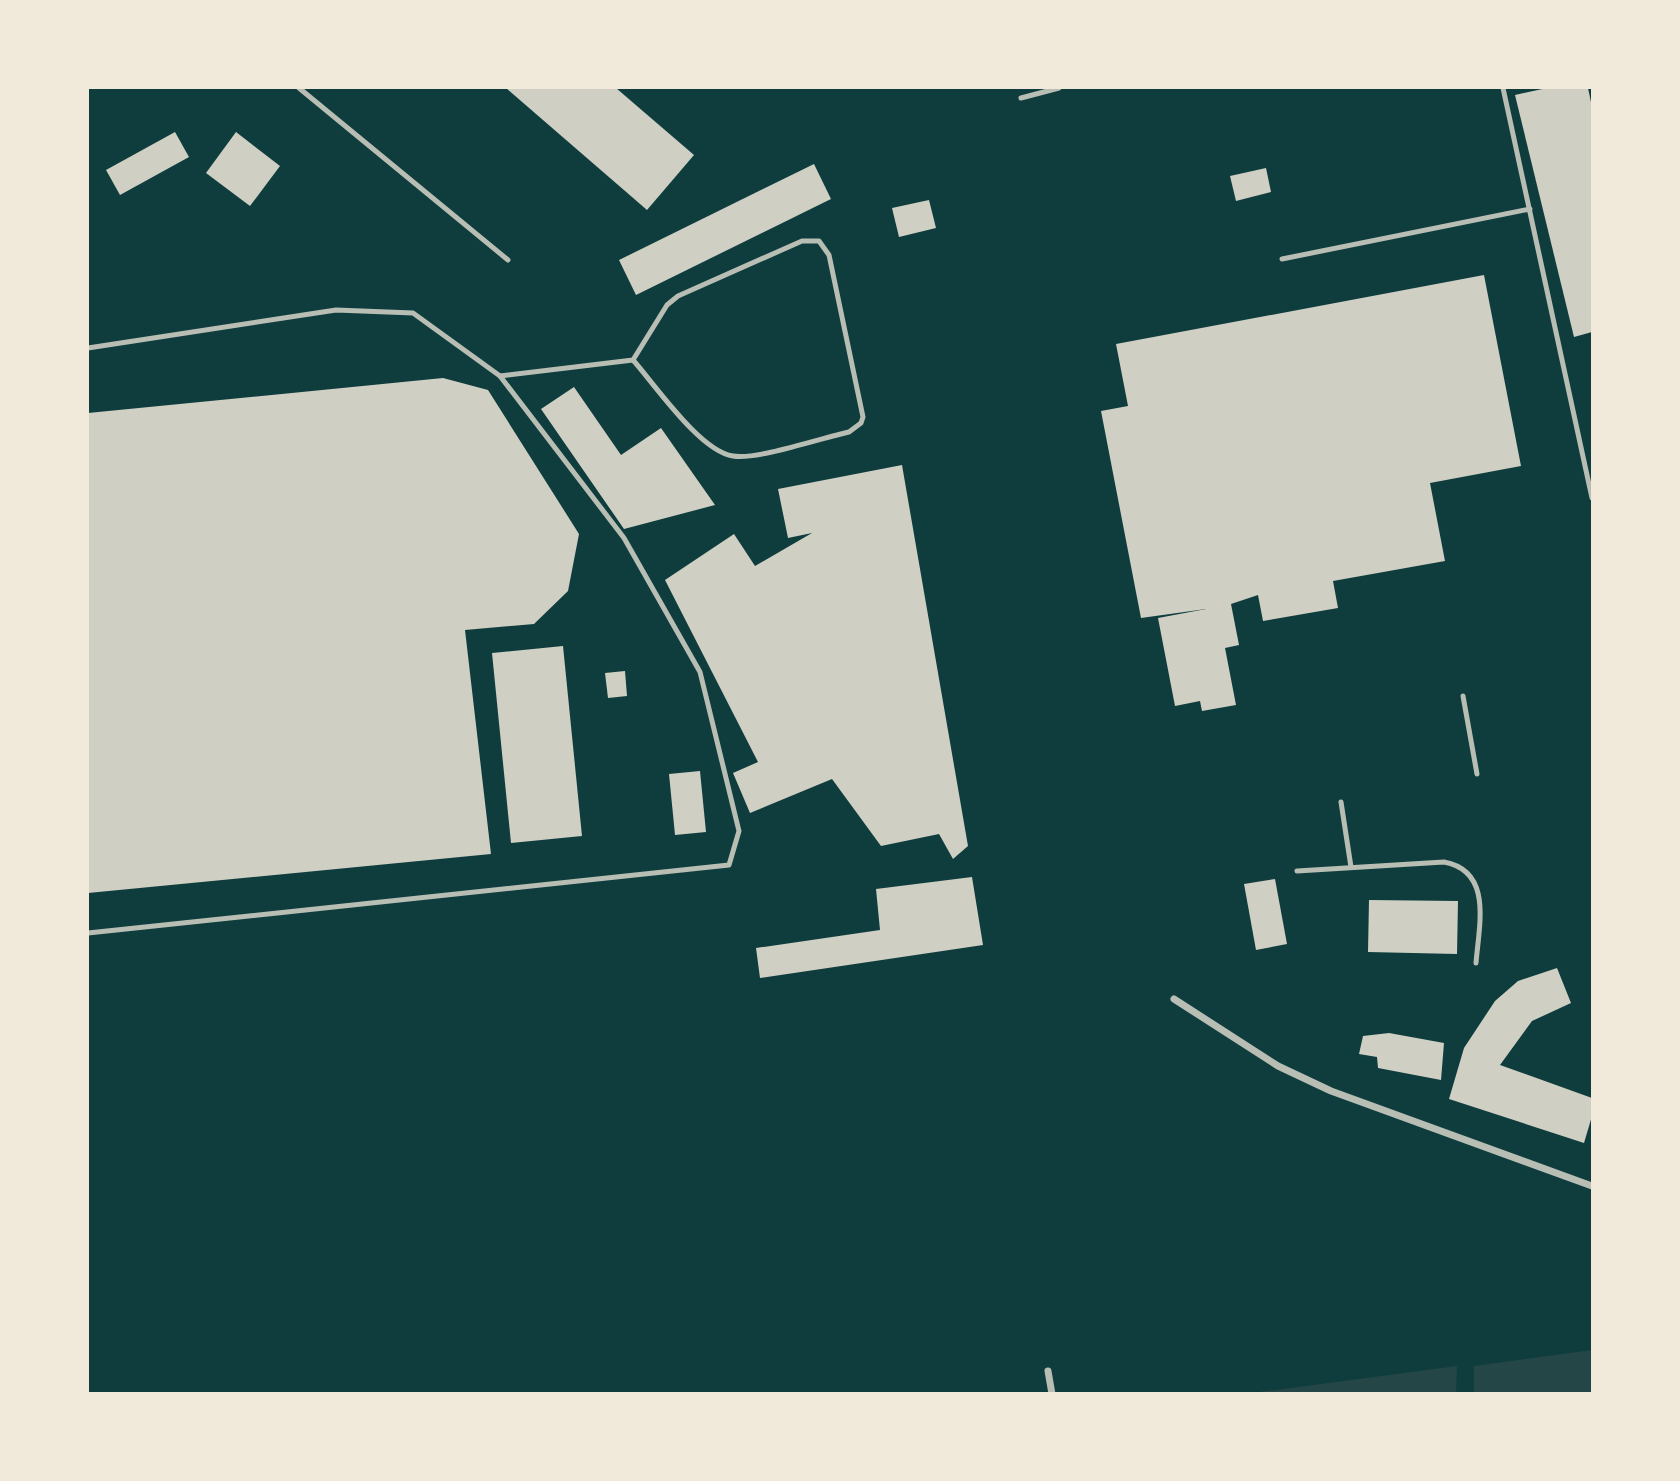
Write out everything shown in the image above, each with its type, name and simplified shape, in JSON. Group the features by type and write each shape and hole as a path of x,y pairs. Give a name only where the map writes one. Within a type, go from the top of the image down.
{"street":[{"path":"1174,999 1278,1066 1331,1091 1592,1186"},
{"path":"1048,1371 1052,1394"}],"lane":[{"path":"299,88 508,260"},
{"path":"1021,98 1059,88"},
{"path":"1503,88 1592,498"},
{"path":"1282,259 1530,209"},
{"path":"802,241 819,242 829,255 863,417 861,423 849,432 750,455 730,456 703,440 633,360 662,312 678,296 802,241"},
{"path":"88,348 336,310 413,313 500,376 624,538 700,672 739,831 729,865 88,933"},
{"path":"500,376 633,360"},
{"path":"1464,696 1478,774"},
{"path":"1341,802 1351,867"},
{"path":"1297,871 1444,862 1465,869 1478,888 1480,899 1476,963"}],"shaded area":[{"path":"1592,1350 1592,1393 1474,1393 1474,1366"},
{"path":"1457,1366 1456,1393 1252,1393"}],"building":[{"path":"506,88 616,88 694,155 647,210"},
{"path":"1547,88 1588,88 1592,107 1592,332 1574,337 1515,95"},
{"path":"175,132 189,157 120,195 106,170"},
{"path":"236,132 280,166 250,206 206,173"},
{"path":"814,164 831,199 636,295 619,260"},
{"path":"1266,168 1271,192 1236,201 1230,176"},
{"path":"929,200 936,228 899,237 892,208"},
{"path":"1484,275 1521,466 1430,483 1445,561 1333,581 1338,608 1263,621 1258,595 1231,604 1239,645 1225,648 1236,705 1202,711 1200,701 1175,706 1158,618 1206,609 1141,618 1101,411 1128,406 1116,344"},
{"path":"443,378 488,390 579,534 568,591 534,624 465,630 491,854 88,893 88,413"},
{"path":"574,387 621,455 661,428 715,505 624,529 541,409"},
{"path":"902,465 968,846 953,859 939,834 881,846 832,779 750,813 733,773 758,762 665,580 734,534 755,566 812,533 788,538 778,489"},
{"path":"563,646 582,836 511,843 492,653"},
{"path":"625,671 627,696 608,698 605,673"},
{"path":"700,771 706,832 675,835 669,774"},
{"path":"972,877 983,945 760,978 756,948 880,930 876,889"},
{"path":"1275,879 1287,944 1256,950 1244,884"},
{"path":"1369,900 1458,901 1457,954 1368,952"},
{"path":"1557,968 1571,1003 1532,1021 1500,1065 1592,1098 1592,1116 1584,1143 1449,1099 1464,1048 1495,1001 1518,981"},
{"path":"1389,1033 1444,1043 1441,1080 1378,1068 1377,1057 1359,1054 1363,1036"}]}
